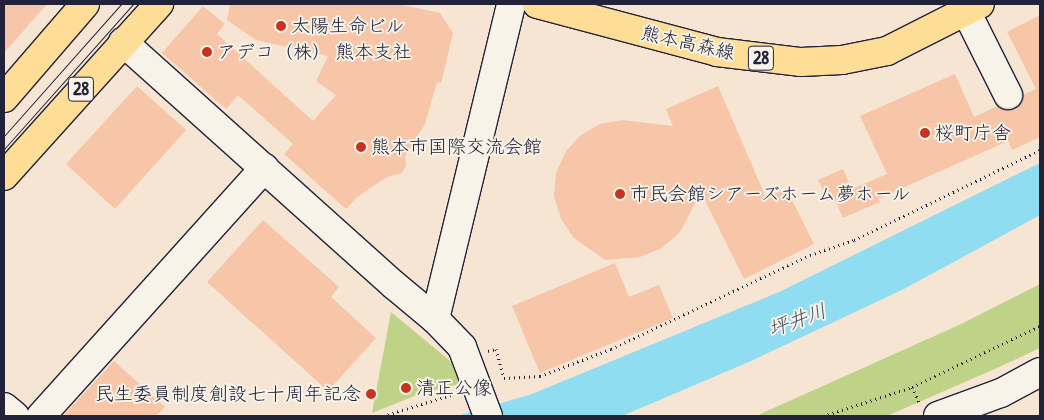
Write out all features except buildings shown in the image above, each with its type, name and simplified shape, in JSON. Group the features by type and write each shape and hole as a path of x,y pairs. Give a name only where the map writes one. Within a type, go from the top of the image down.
{"main road":[{"path":"4,98 85,4"},
{"name":"28","path":"4,176 159,4"},
{"name":"熊本高森線","path":"537,4 717,52 801,62 842,60 887,51 973,8"}],"street":[{"path":"435,319 511,4"},
{"path":"973,8 1008,95"},
{"path":"123,42 435,319 462,347 488,416"},
{"path":"41,416 264,168"},
{"path":"938,416 1001,392 1040,372"},
{"path":"4,407 15,416"}],"path":[{"path":"487,352 496,349 504,378 540,376 611,349 810,255 854,240 1040,150"},
{"path":"823,416 912,387 1040,326"},
{"path":"383,416 478,387"}],"green space":[{"path":"1040,284 1040,348 997,368 887,416 756,416 959,325"},
{"path":"391,312 455,365 464,383 422,393 372,413"}],"water":[{"name":"坪井川","path":"1040,163 1040,215 904,289 751,361 622,416 457,416 532,394 779,292"}],"tram line":[{"path":"4,136 121,4"},
{"path":"4,149 133,4"}],"place":[{"name":"太陽生命ビル","path":"281,26"},
{"name":"アデコ（株） 熊本支社","path":"207,52"},
{"name":"桜町庁舎","path":"925,133"},
{"name":"熊本市国際交流会館","path":"361,147"},
{"name":"市民会館シアーズホーム夢ホール","path":"620,194"},
{"name":"清正公像","path":"406,388"},
{"name":"民生委員制度創設七十周年記念","path":"371,394"}]}
